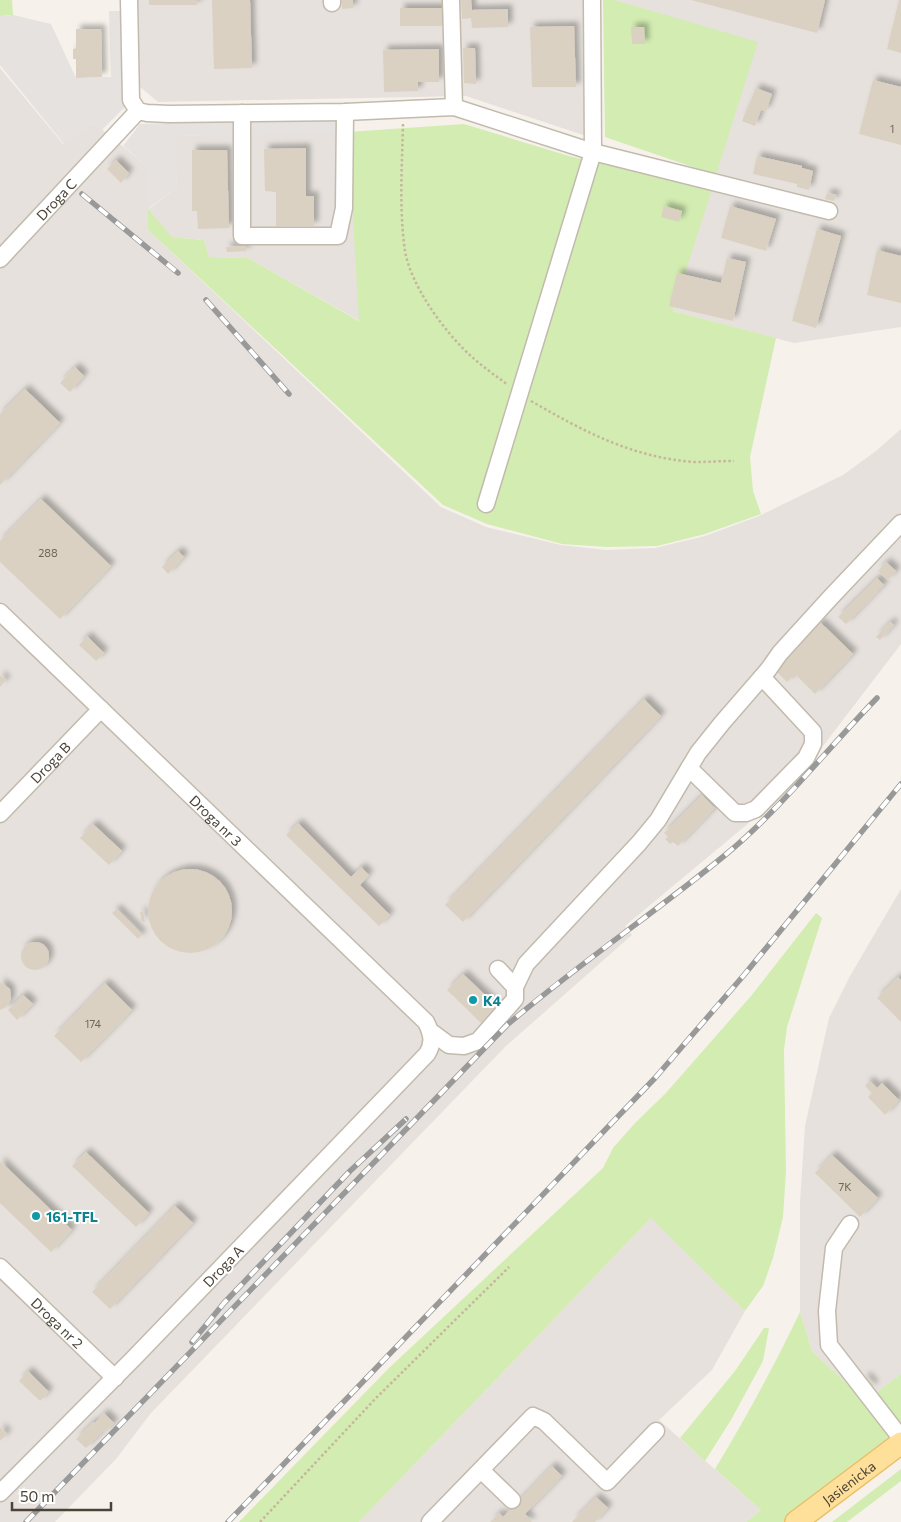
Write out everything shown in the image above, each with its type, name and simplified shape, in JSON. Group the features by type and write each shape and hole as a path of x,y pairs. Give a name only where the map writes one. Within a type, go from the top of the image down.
{"main road":[{"name":"Jasienicka","path":"796,1522 901,1443"}],"street":[{"path":"129,0 131,100 138,111 169,114 345,112 454,107 593,152 829,211"},
{"path":"451,0 454,107"},
{"path":"486,504 593,152 592,0"},
{"name":"Droga C","path":"0,259 138,111"},
{"path":"242,113 242,236 338,236 344,208 345,112"},
{"name":"Droga nr 3","path":"0,612 426,1022 430,1031 449,1045 464,1046 478,1041 514,999 515,987 526,964 658,820 698,753 762,678 780,653 831,596 901,524"},
{"path":"689,768 735,813 746,813 756,809 806,758 813,744 813,732 762,678"},
{"name":"Droga B","path":"0,814 101,709"},
{"path":"498,969 515,987"},
{"name":"Droga A","path":"0,1493 115,1378 427,1054 432,1041 430,1031"},
{"path":"850,1224 834,1248 827,1311 829,1345 901,1438"},
{"name":"Droga nr 2","path":"0,1267 115,1378"},
{"path":"437,1520 481,1470 533,1416 544,1421 607,1482 656,1430"},
{"path":"481,1470 512,1500"}],"path":[{"path":"404,110 402,221 406,253 416,282 431,309 451,335 471,356 519,395 564,421 608,442 654,456 695,462 734,461"},
{"path":"260,1522 376,1398 509,1267"}],"shaded area":[{"path":"137,0 583,0 586,136 466,96 158,102 139,86"},
{"path":"615,0 901,0 901,327 794,343 673,311 757,43"},
{"path":"109,11 124,11 128,104 102,130 94,123 64,144 0,65 0,16 13,15 51,24 76,78 111,77"},
{"path":"0,68 63,144 94,123 148,167 149,209 177,187 174,136 348,132 360,321 248,258 209,257 204,240 172,237 148,230 441,507 486,527 561,545 606,550 655,548 705,536 759,516 843,475 876,451 901,429 901,644 823,746 756,817 625,926 632,935 505,1047 151,1413 116,1459 55,1522 0,1522"},
{"path":"338,117 340,133 175,136 177,187 148,209 148,167 123,146 140,124"},
{"path":"901,889 901,1374 865,1401 812,1351 800,1312 800,1202 805,1126 829,1018 850,976"},
{"path":"652,1217 745,1311 712,1370 659,1420 761,1510 746,1522 359,1522"}],"green space":[{"path":"0,0 12,0 13,15 0,16"},
{"path":"603,0 615,0 758,42 716,175 605,137"},
{"path":"464,124 569,156 712,189 673,311 776,338 750,457 753,491 761,514 705,534 657,546 607,547 562,544 487,524 443,505 148,230 148,209 172,237 204,240 209,257 248,258 359,321 348,132"},
{"path":"816,913 822,918 787,1027 784,1050 786,1171 783,1217 773,1258 763,1286 745,1311 651,1218 359,1522 239,1522 389,1368 603,1168 613,1148 665,1094 751,996"},
{"path":"800,1312 812,1351 865,1401 892,1433 890,1443 785,1522 746,1522 761,1510 715,1469 738,1431"},
{"path":"764,1328 769,1328 763,1361 731,1420 705,1461 680,1438 735,1371"},
{"path":"901,1374 901,1424 892,1417 877,1392"},
{"path":"901,1469 901,1481 847,1522 832,1522"}],"building":[{"path":"149,0 197,0 197,5 149,5"},
{"path":"212,0 250,0 252,68 214,69"},
{"path":"342,0 353,0 353,8 342,9"},
{"path":"461,0 471,0 472,10 508,9 508,27 472,28 471,18 462,19"},
{"path":"691,0 825,0 817,33"},
{"path":"899,0 901,0 901,53 887,49"},
{"path":"400,8 442,8 442,26 400,26"},
{"path":"574,26 576,87 532,87 530,27"},
{"path":"631,27 644,27 645,44 632,44"},
{"path":"76,29 101,29 102,77 76,78 76,59 73,59 73,49 76,48"},
{"path":"463,48 475,48 476,84 464,83"},
{"path":"439,49 439,82 418,82 418,91 384,92 383,50"},
{"path":"873,80 901,87 901,145 859,134"},
{"path":"756,88 772,94 766,111 761,110 755,126 742,121"},
{"path":"306,148 306,196 314,196 314,226 276,226 276,192 265,191 264,149"},
{"path":"192,150 227,150 229,228 198,229 197,211 192,211"},
{"path":"757,156 802,166 802,168 813,171 809,190 797,187 797,184 753,174"},
{"path":"116,160 129,173 121,183 107,169"},
{"path":"827,193 836,195 834,201 825,199"},
{"path":"664,206 682,211 679,222 661,217"},
{"path":"730,206 776,219 766,251 721,238"},
{"path":"817,229 841,236 816,328 792,321"},
{"path":"246,246 246,251 227,252 226,247"},
{"path":"877,250 901,256 901,303 867,295"},
{"path":"727,258 746,262 733,321 669,306 677,273 721,283"},
{"path":"75,367 84,376 70,392 60,383"},
{"path":"25,389 60,423 0,485 0,414"},
{"path":"41,499 111,566 60,619 0,562 0,541"},
{"path":"178,551 184,557 168,574 162,567"},
{"path":"886,562 896,571 888,580 878,571"},
{"path":"877,578 884,585 846,624 838,617"},
{"path":"820,622 853,654 815,694 795,674 787,682 775,670"},
{"path":"890,622 894,625 880,640 876,637"},
{"path":"87,636 104,653 96,661 79,645"},
{"path":"0,675 6,680 0,687"},
{"path":"644,699 661,716 463,922 445,905"},
{"path":"702,795 715,808 678,846 673,842 670,844 665,839 668,837 664,833"},
{"path":"298,823 351,877 361,867 369,875 360,885 390,915 379,926 286,835"},
{"path":"93,824 122,851 109,865 80,838"},
{"path":"190,869 206,872 220,881 229,895 232,911 229,927 220,941 206,950 190,953 174,950 160,941 151,927 148,911 151,895 160,881 174,872"},
{"path":"117,909 142,935 138,939 112,913"},
{"path":"143,911 145,922 142,922 140,912"},
{"path":"35,942 45,946 49,956 45,966 35,970 25,966 21,956 25,946"},
{"name":"K4","path":"463,974 500,1009 484,1026 447,990"},
{"path":"898,977 901,980 901,1022 877,998"},
{"path":"0,982 10,989 11,999 6,1007 0,1010"},
{"path":"105,983 132,1010 81,1062 54,1036"},
{"path":"23,995 33,1004 17,1020 8,1010"},
{"path":"869,1081 877,1088 882,1083 899,1100 885,1115 868,1097 872,1093 865,1086"},
{"path":"86,1152 149,1213 136,1227 72,1166"},
{"path":"832,1155 878,1198 860,1217 815,1173"},
{"name":"161-TFL","path":"0,1161 72,1230 51,1252 0,1203"},
{"path":"175,1206 193,1223 110,1309 92,1292"},
{"path":"28,1371 49,1392 40,1401 19,1381"},
{"path":"866,1376 874,1385 871,1389 863,1380"},
{"path":"104,1413 114,1423 86,1448 76,1439"},
{"path":"0,1427 7,1434 0,1441"},
{"path":"552,1466 562,1476 525,1514 531,1522 490,1522 499,1513 503,1517"},
{"path":"596,1497 608,1508 595,1522 572,1522"}],"railway":[{"path":"82,194 178,273"},
{"path":"206,300 289,394"},
{"path":"26,1522 507,1025 560,981 697,877 745,838 784,800 877,698"},
{"path":"228,1522 655,1078 744,975 901,784"},
{"path":"192,1342 224,1303 350,1171 406,1119"}],"place":[{"name":"K4","path":"473,1000"},
{"name":"161-TFL","path":"36,1216"}]}
